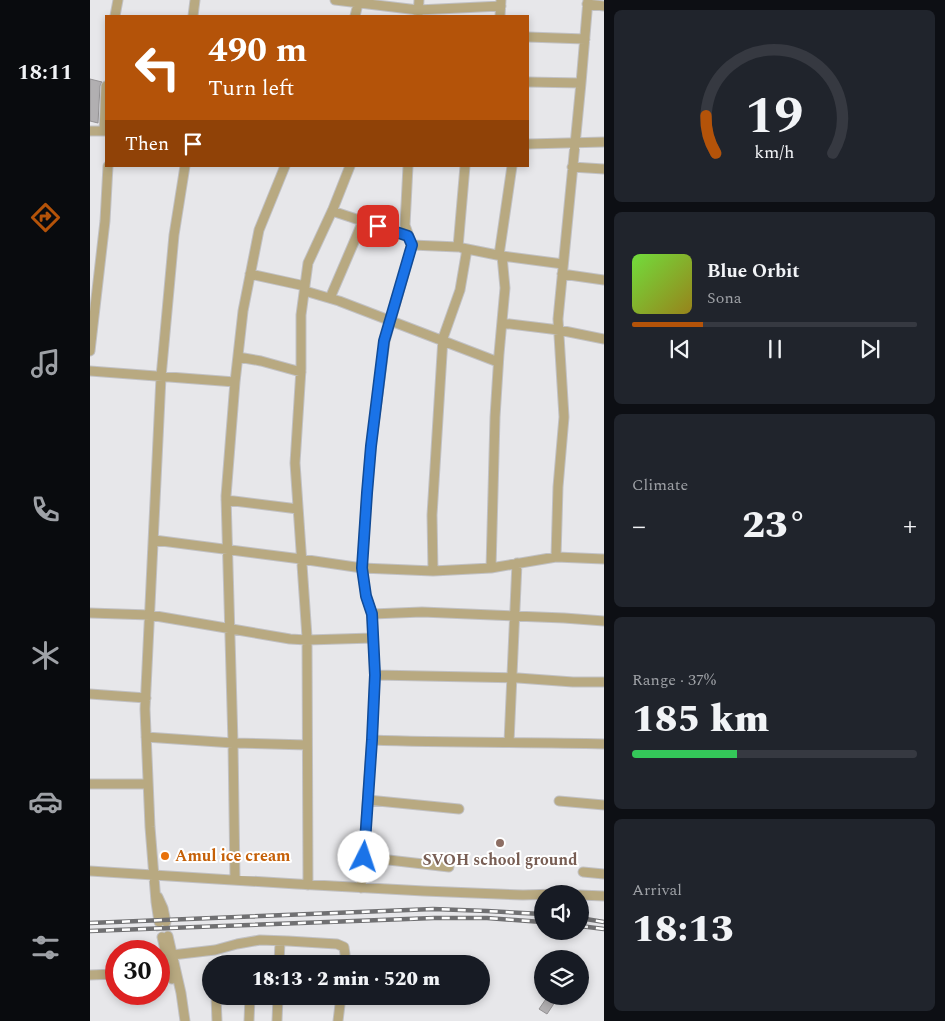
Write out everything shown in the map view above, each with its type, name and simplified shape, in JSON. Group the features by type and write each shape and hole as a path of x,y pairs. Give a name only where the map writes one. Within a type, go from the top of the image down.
{"street":[{"path":"115,15 118,0"},
{"path":"193,15 195,0"},
{"path":"335,0 359,1 418,13 501,3"},
{"path":"418,13 419,0"},
{"path":"355,15 359,1"},
{"path":"556,557 558,487 564,417 558,319 587,2 604,6"},
{"path":"529,38 584,40"},
{"path":"529,82 581,83"},
{"path":"90,131 105,131"},
{"path":"529,144 604,142"},
{"path":"90,351 105,221 108,167"},
{"path":"162,922 163,908 156,895 150,827 146,698 161,377 174,235 185,167"},
{"path":"235,880 226,500 235,382 243,311 259,230 285,167"},
{"path":"308,885 307,640 295,463 301,372 301,315 308,263 350,167"},
{"path":"360,888 364,857 375,675 372,614 366,596 362,568 371,446 384,341 410,240 405,226 408,167"},
{"path":"433,571 432,515 443,340 460,290 465,167"},
{"path":"491,568 495,417 498,362 506,288 501,256 512,167"},
{"path":"572,167 604,169"},
{"path":"332,211 410,240 501,256 563,264"},
{"path":"330,298 363,221"},
{"path":"250,274 305,289 498,362"},
{"path":"562,274 604,280"},
{"path":"502,323 558,330 604,339"},
{"path":"238,357 262,361 301,372"},
{"path":"90,371 235,382"},
{"path":"226,500 298,509"},
{"path":"154,540 362,568 433,571 491,568 556,557 604,559"},
{"path":"509,742 517,564"},
{"path":"372,614 422,612 604,621"},
{"path":"90,613 150,615 290,639 373,638"},
{"path":"375,675 604,682"},
{"path":"90,694 146,698"},
{"path":"146,738 307,745"},
{"path":"372,740 604,744"},
{"path":"90,784 148,784"},
{"path":"368,800 459,809"},
{"path":"559,801 604,805"},
{"path":"364,857 449,867"},
{"path":"90,870 360,888 534,895"},
{"path":"583,872 604,874"},
{"path":"589,895 604,896"},
{"path":"172,955 214,950 260,940 337,944 344,947 345,955"},
{"path":"279,955 280,940"},
{"path":"170,950 181,993 185,1021"},
{"path":"170,972 179,1021"},
{"path":"90,975 105,974"},
{"path":"216,1005 217,1021"},
{"path":"249,1021 250,1005"},
{"path":"277,1021 278,1005"},
{"path":"338,1021 340,1005"}],"building":[{"path":"90,79 102,82 100,86 98,123 90,121"},
{"path":"542,1005 553,1005 547,1014 539,1009"}],"tunnel":[{"path":"159,922 162,937"},
{"path":"166,922 168,936"}],"railway":[{"path":"90,923 433,909 534,914"},
{"path":"90,931 434,918 487,918 534,921"},
{"path":"589,920 604,922"},
{"path":"589,927 604,929"}],"place":[{"name":"SVOH school ground","path":"500,843"},
{"name":"Amul ice cream","path":"165,856"}],"route":[{"path":"364,857 375,675 372,614 366,596 362,568 367,493 384,341 412,245 408,236 378,226"}]}
